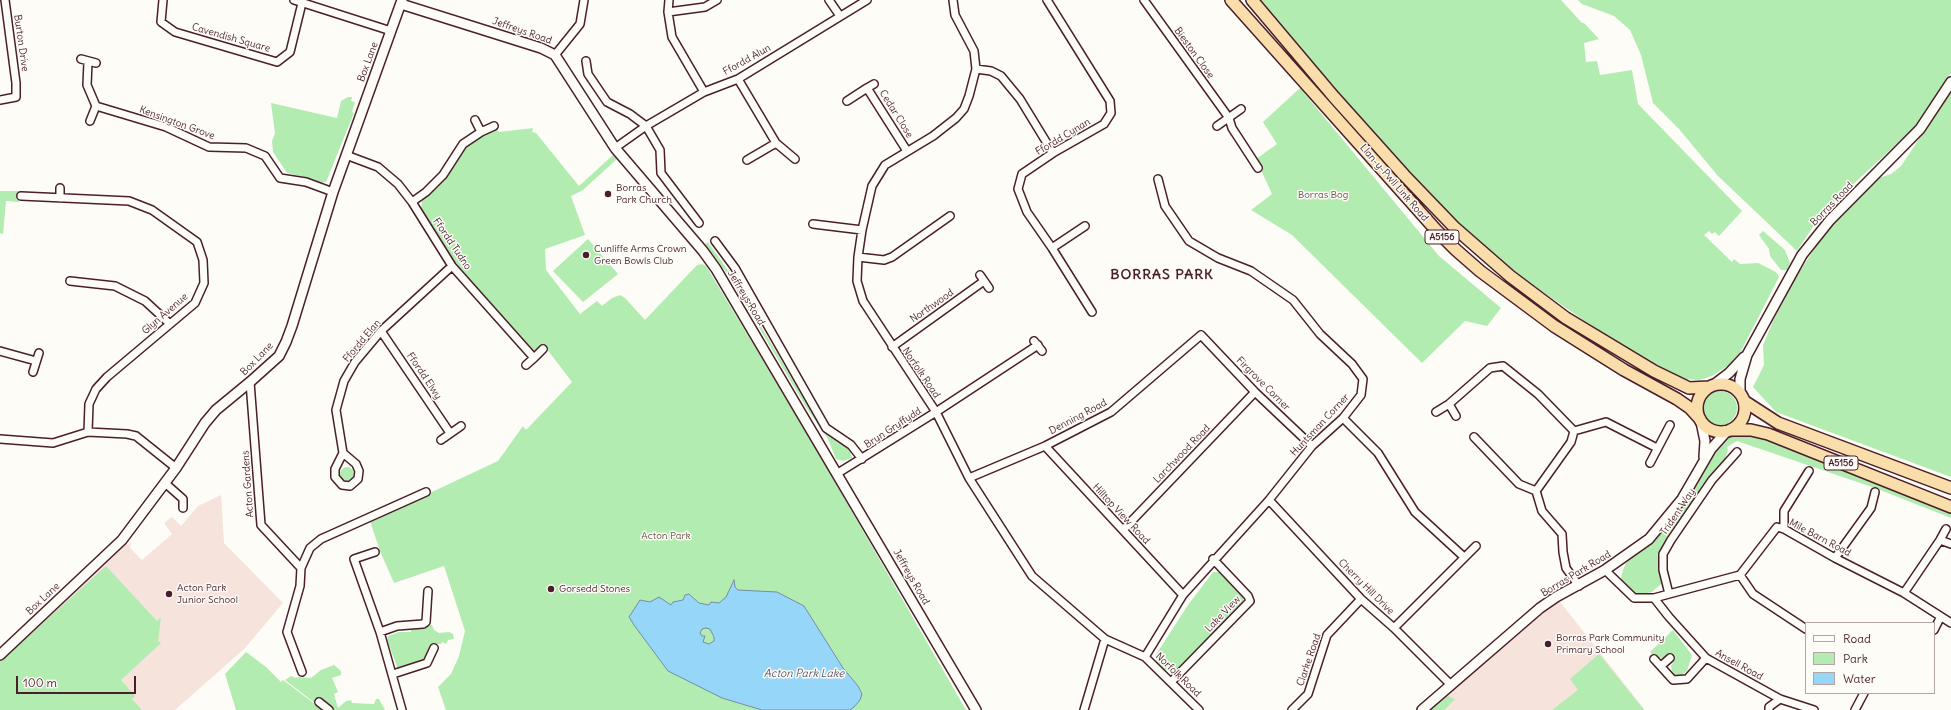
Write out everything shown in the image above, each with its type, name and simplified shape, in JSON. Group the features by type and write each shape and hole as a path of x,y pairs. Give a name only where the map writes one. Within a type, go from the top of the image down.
{"highway":[{"name":"Llan-y-Pwll Link Road","path":"1231,0 1436,230 1456,250 1480,271 1554,326 1624,370 1677,399 1690,408 1700,420"},
{"name":"Llan-y-Pwll Link Road","path":"1252,0 1334,97 1404,176 1455,228 1510,276 1566,318 1654,371 1689,388 1710,386"},
{"path":"1720,384 1727,385 1742,397 1744,415 1736,427 1728,431 1713,430 1700,420 1697,405 1703,392 1710,386 1720,384"},
{"name":"A5156","path":"1742,397 1778,423 1951,488"},
{"name":"A5156","path":"1728,431 1751,430 1768,434 1951,507"}],"street":[{"name":"Burton Drive","path":"0,100 16,97 5,0"},
{"name":"Cavendish Square","path":"163,0 161,22 175,32 277,62 290,52 302,3"},
{"path":"294,0 391,31"},
{"path":"555,55 580,24 584,0"},
{"path":"669,0 668,12 672,37 704,92"},
{"path":"668,12 705,7 717,0"},
{"path":"829,0 840,16"},
{"name":"Ffordd Alun","path":"615,148 646,126 704,92 738,79 867,0"},
{"name":"Norfolk Road","path":"953,0 955,15 974,51 976,69 966,102 956,118 932,136 885,165 872,186 862,230 858,257 857,281 863,301 936,412 969,478 1032,576 1105,639 1145,657 1199,710"},
{"name":"Ffordd Cynan","path":"1047,0 1110,100 1111,113 1104,124 1053,153 1022,174 1018,189 1027,212 1052,248 1092,312"},
{"name":"Bieston Close","path":"1144,0 1229,118 1232,128 1258,168"},
{"name":"Jeffreys Road","path":"402,2 541,48 555,55 615,148 716,269 838,473 976,710"},
{"name":"Box Lane","path":"0,655 122,540 176,468 204,423 216,410 279,356 286,342 333,192 402,2"},
{"path":"90,121 96,106 87,85 84,60 96,63"},
{"path":"586,61 588,74 607,102 630,114 646,126 660,150 661,173 699,222"},
{"path":"976,69 991,71 1001,76 1020,99 1053,153"},
{"path":"738,79 776,143 795,159"},
{"name":"Borras Road","path":"1742,397 1740,379 1747,355 1802,255 1830,220 1920,129 1951,82"},
{"name":"Cedar Close","path":"847,101 874,84"},
{"name":"Cedar Close","path":"867,88 907,151"},
{"name":"Kensington Grove","path":"96,106 166,127 209,147 246,148 265,156 280,178 306,182 333,192"},
{"path":"1217,126 1241,109"},
{"path":"475,120 481,132"},
{"path":"412,202 426,192 443,175 463,144 481,132 494,126"},
{"path":"747,160 776,143"},
{"name":"Ffordd Tudno","path":"346,155 378,167 398,184 412,202 452,266 534,358"},
{"name":"Huntsman Corner","path":"1145,657 1183,595 1213,559 1269,500 1312,446 1343,418 1361,396 1363,379 1356,369 1320,334 1293,300 1251,271 1218,258 1189,241 1165,206 1158,179"},
{"path":"60,188 60,198"},
{"name":"Glyn Avenue","path":"21,196 129,201 152,210 197,242 203,260 204,284 196,303 107,377 96,389 89,404 88,432"},
{"path":"937,214 942,222"},
{"path":"858,257 884,260 892,257 950,216"},
{"path":"813,224 862,230"},
{"path":"1052,248 1085,226"},
{"name":"Jeffreys Road","path":"715,241 735,268 826,428 851,445 862,459"},
{"name":"Ffordd Elan","path":"343,453 336,410 344,381 355,362 381,330 452,266"},
{"name":"Northwood","path":"892,347 985,281"},
{"path":"75,283 115,286 145,301 170,324"},
{"name":"Ffordd Elwy","path":"381,330 450,433"},
{"name":"Firgrove Corner","path":"1201,335 1255,392 1312,446"},
{"name":"Denning Road","path":"969,478 1045,446 1111,412 1201,335"},
{"name":"Bryn Gryffydd","path":"838,473 1038,346"},
{"path":"526,365 543,350"},
{"path":"0,351 36,361"},
{"path":"33,372 39,353"},
{"name":"Borras Road","path":"1710,386 1729,373 1747,355"},
{"path":"1436,412 1448,404 1490,368 1503,366 1538,394 1574,431"},
{"name":"Acton Gardens","path":"250,382 261,525 301,568"},
{"name":"Larchwood Road","path":"1123,530 1255,392"},
{"path":"1448,404 1456,416"},
{"path":"1343,418 1378,453 1415,512 1464,557"},
{"name":"Borras Park Road","path":"1700,420 1705,441 1704,458"},
{"path":"1574,431 1606,422 1657,448"},
{"path":"1650,463 1670,425"},
{"path":"441,440 461,426"},
{"path":"1536,491 1571,442 1574,431"},
{"name":"Borras Park Road","path":"1422,710 1540,608 1556,597 1579,586 1635,550 1660,528 1682,499 1704,458 1728,431"},
{"path":"0,439 53,443 88,432 127,434 136,436 176,468"},
{"path":"1474,437 1519,484 1536,491"},
{"name":"Hilltop View Road","path":"1045,446 1183,595"},
{"name":"Trident Way","path":"1669,594 1663,570 1663,554 1712,480 1737,452"},
{"path":"343,453 358,468 359,476 356,482 350,486 342,485 336,480 335,473 343,453"},
{"path":"337,466 344,462 352,462"},
{"path":"1784,529 1784,510 1809,471"},
{"path":"165,483 183,499 183,508"},
{"path":"1536,491 1542,511 1562,534 1562,552 1566,568 1579,586"},
{"path":"302,672 287,632 300,586 301,568 310,548 322,539 426,492"},
{"path":"1834,558 1870,508 1875,492"},
{"name":"Cherry Hill Drive","path":"1269,500 1361,599 1394,628 1451,685"},
{"name":"Mile Barn Road","path":"1740,576 1777,527 1784,529 1834,558 1904,593 1940,618 1951,623"},
{"path":"1904,593 1946,529"},
{"path":"1940,540 1951,544"},
{"path":"1394,628 1476,546"},
{"path":"375,552 354,559 380,632 402,710"},
{"name":"Lake View","path":"1171,682 1250,601 1248,596 1213,559"},
{"path":"1605,570 1634,598 1654,598 1740,576 1753,594 1805,628"},
{"path":"380,632 397,626 423,624 426,622 428,591"},
{"name":"Ansell Road","path":"1654,598 1706,658 1780,699 1814,710"},
{"name":"Clarke Road","path":"1292,710 1308,694 1327,635 1361,599"},
{"path":"1935,628 1940,618"},
{"path":"1084,710 1105,639"},
{"path":"393,674 427,663 434,648"},
{"path":"1661,666 1670,658"},
{"path":"1654,659 1673,680 1687,679 1706,658"},
{"path":"1855,710 1863,694"},
{"path":"1768,709 1780,699"},
{"path":"319,702 329,710"}],"shaded area":[{"name":"Acton Park Junior School","path":"221,495 224,543 283,603 244,649 175,710 0,710 0,655 122,540 128,545 131,542 130,548 142,560 172,534 164,523 172,517 181,526 198,506"},
{"name":"Borras Park Community Primary School","path":"1557,598 1645,710 1429,710 1449,691"}],"green space":[{"path":"1254,0 1561,0 1599,39 1584,43 1586,62 1597,61 1600,75 1632,70 1638,104 1742,211 1719,236 1715,232 1712,234 1709,231 1704,235 1732,262 1734,259 1740,264 1758,263 1776,272 1779,277 1741,351 1729,365 1712,376 1699,380 1684,379 1621,346 1514,272 1443,210"},
{"path":"1578,0 1951,0 1951,73 1914,128 1822,213 1797,251 1718,176 1679,129 1653,103 1641,55 1630,30 1614,16 1582,4"},
{"name":"Borras Bog","path":"1300,88 1439,256 1501,308 1487,326 1465,321 1422,363 1292,235 1251,210 1272,194 1256,159 1277,144 1263,122"},
{"path":"1951,91 1951,477 1776,412 1753,387 1764,365 1763,345 1773,321 1796,277 1817,245 1842,213 1879,178 1891,174 1901,166"},
{"path":"348,97 352,97 351,101 355,102 352,112 354,113 326,182 318,183 305,177 287,173 273,152 272,141 275,133 271,103 337,118 341,101"},
{"name":"Acton Park","path":"495,128 499,132 533,128 532,132 536,133 579,186 613,155 617,159 583,190 571,196 585,235 545,249 546,270 580,314 597,301 602,306 612,298 620,295 625,298 645,320 697,265 702,264 706,266 805,430 966,710 446,710 438,687 451,674 459,656 465,631 444,566 394,583 380,551 370,521 498,461 523,426 526,430 572,382 543,344 534,351 480,293 455,263 421,210 422,200 438,187 462,151"},
{"path":"0,191 20,191 19,202 6,201 3,234 0,233"},
{"path":"1763,231 1785,250 1790,263 1787,270 1781,270 1770,256 1769,249 1759,235"},
{"name":"Cunliffe Arms Crown Green Bowls Club","path":"588,239 618,274 583,302 553,271"},
{"path":"708,242 729,272 814,416 825,429 850,450 852,458 843,461 836,459 828,439 806,407 728,275 705,244"},
{"path":"1717,391 1723,391 1727,392 1734,398 1737,408 1736,415 1730,422 1723,425 1717,425 1713,424 1706,418 1703,411 1703,405 1704,401 1710,394"},
{"path":"1745,434 1762,438 1951,513 1951,518 1875,488 1737,441 1727,447 1728,450 1725,459 1702,487 1669,537 1661,584 1652,592 1636,594 1630,592 1624,586 1621,578 1626,563 1673,521 1698,483 1703,466 1718,445 1729,437"},
{"path":"347,467 352,469 354,474 352,479 347,481 342,479 340,474 342,469"},
{"path":"106,566 157,621 161,617 158,641 161,643 121,680 135,696 132,699 142,710 0,710 0,662"},
{"path":"1213,572 1221,572 1244,596 1242,605 1177,671 1176,669 1170,671 1164,670 1157,662 1155,656 1188,605"},
{"path":"429,624 432,625 434,630 439,633 449,632 453,634 454,639 448,640 446,644 442,642 441,644 437,644 426,660 398,669 387,640 388,636 399,632 411,632 411,627"},
{"path":"1673,630 1692,655 1687,671 1679,677 1674,676 1672,672 1671,666 1675,659 1671,655 1662,658 1655,657 1650,652"},
{"path":"246,652 266,667 281,682 283,680 323,710 236,710 225,674"},
{"path":"1599,654 1644,710 1552,710 1578,690 1570,679"},
{"path":"334,665 341,671 341,675 332,678 338,692 334,694 338,708 346,701 351,700 352,703 374,704 376,699 379,699 385,710 324,710 285,680 291,676 296,678 311,678 321,670"},
{"path":"1448,696 1455,699 1444,710 1431,710"}],"water":[{"name":"Acton Park Lake","path":"734,580 735,587 738,590 777,592 804,606 843,668 858,686 862,694 860,700 850,710 762,710 722,698 668,671 629,617 640,600 650,602 659,597 671,605 673,602 683,600 685,595 689,594 699,603 709,605 711,602 719,603 726,597","holes":["702,629 710,629 714,637 714,641 709,644 703,642 705,636 702,636 700,633"]}],"place":[{"name":"Borras Park Church","path":"608,194"},
{"name":"Cunliffe Arms Crown Green Bowls Club","path":"586,255"},
{"name":"Gorsedd Stones","path":"551,589"},
{"name":"Acton Park Junior School","path":"169,594"},
{"name":"Borras Park Community Primary School","path":"1548,644"}],"district":[{"name":"BORRAS PARK","path":"1162,275"}]}
